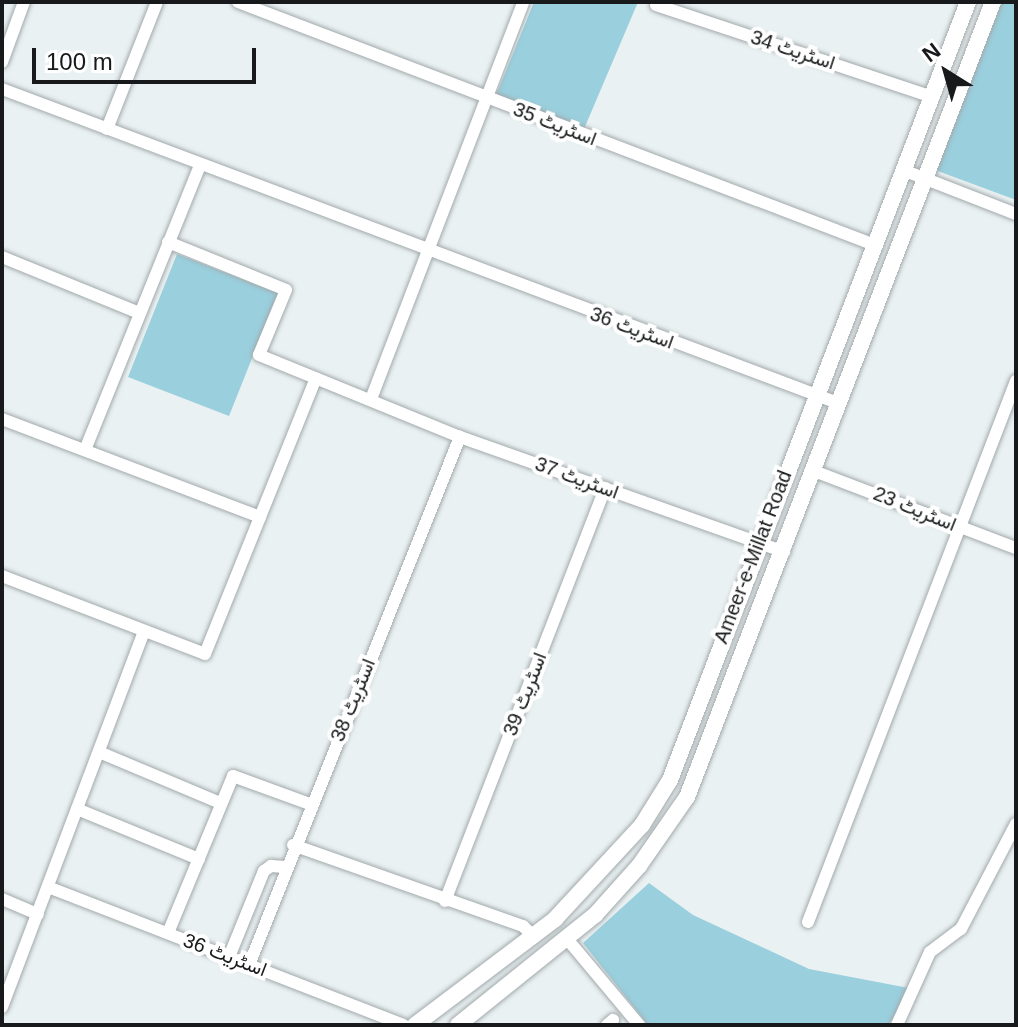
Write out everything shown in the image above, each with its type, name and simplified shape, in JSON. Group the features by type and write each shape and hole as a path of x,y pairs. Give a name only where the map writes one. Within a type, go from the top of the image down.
{"main road":[{"name":"Ameer-e-Millat Road","path":"415,1025 534,937 614,858 655,806 670,780 872,244 968,2"},
{"name":"Ameer-e-Millat Road","path":"458,1025 568,940 639,866 687,797 784,552 838,403 993,2"}],"street":[{"path":"2,62 24,2"},
{"path":"107,129 157,2"},
{"name":"اسٹریٹ 35","path":"238,2 872,244"},
{"path":"371,399 523,2"},
{"name":"اسٹریٹ 34","path":"656,5 930,96"},
{"name":"اسٹریٹ 36","path":"2,89 426,252 838,403"},
{"path":"85,450 200,165"},
{"path":"903,170 1016,214"},
{"name":"اسٹریٹ 37","path":"168,242 286,290 259,355 460,437 784,552"},
{"path":"2,257 139,313"},
{"path":"3,580 205,654 316,378"},
{"path":"808,922 1016,381"},
{"path":"2,419 260,517"},
{"name":"اسٹریٹ 38","path":"249,965 293,845 460,437"},
{"name":"اسٹریٹ 23","path":"814,471 1016,548"},
{"name":"اسٹریٹ 39","path":"445,901 605,488"},
{"path":"2,1007 144,632"},
{"path":"99,752 218,802"},
{"path":"168,933 199,859 226,782 241,776 310,804"},
{"path":"77,809 199,859"},
{"path":"904,1022 930,952 961,929 1016,824"},
{"path":"293,845 523,926 534,937"},
{"path":"229,957 264,871 271,866 285,867"},
{"name":"اسٹریٹ 36","path":"48,887 403,1025"},
{"path":"2,899 38,914"},
{"path":"568,940 639,1025"}],"shaded area":[{"path":"534,2 638,2 584,129 495,98"},
{"path":"995,2 1016,2 1016,200 927,167"},
{"path":"177,254 278,293 229,416 128,377"},
{"path":"649,883 693,915 809,969 914,989 888,1025 648,1025 583,943"}]}
